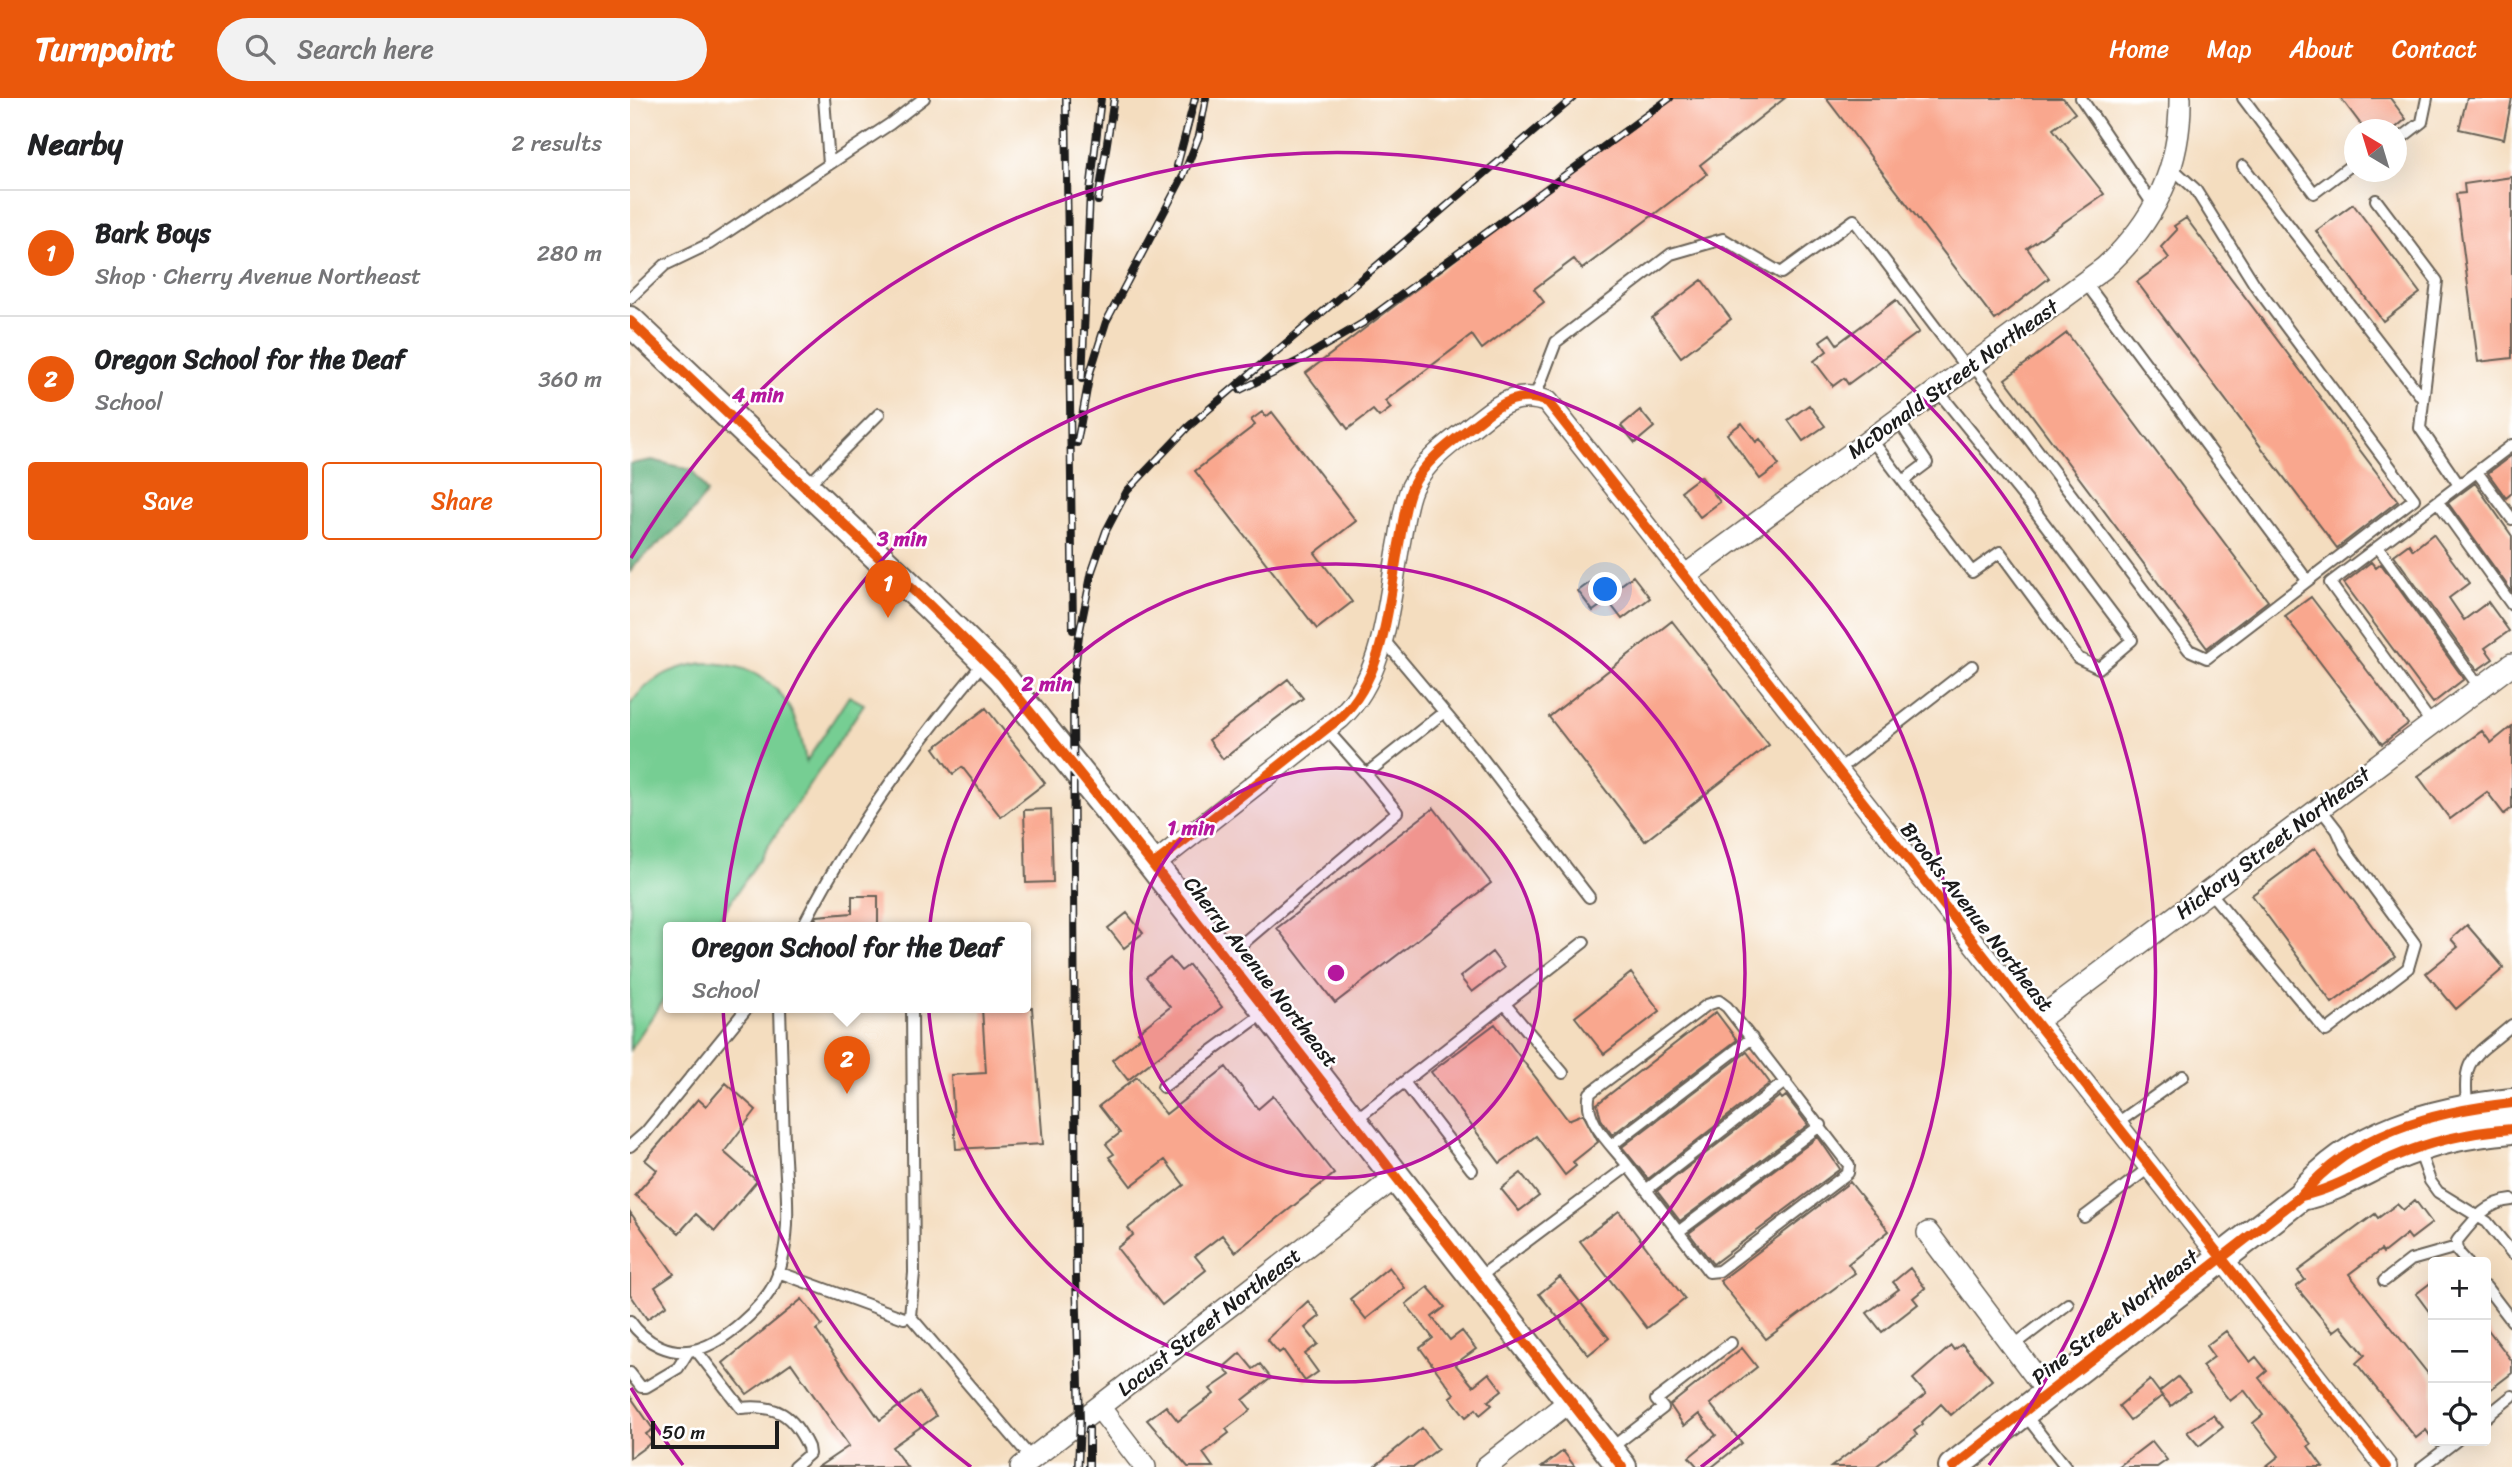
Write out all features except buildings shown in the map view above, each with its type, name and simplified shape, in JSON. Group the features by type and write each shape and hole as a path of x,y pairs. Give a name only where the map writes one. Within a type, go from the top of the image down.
{"main road":[{"name":"Cherry Avenue Northeast","path":"630,321 986,660 1153,865 1615,1459"},
{"name":"Pine Street Northeast","path":"2301,1196 2330,1190 2512,1103"},
{"name":"Pine Street Northeast","path":"1953,1467 2222,1259 2301,1196 2318,1176 2374,1138 2423,1119 2470,1121 2512,1129"}],"street":[{"name":"McDonald Street Northeast","path":"1686,575 2085,282 2126,248 2155,208 2174,158 2180,98"},
{"path":"1153,865 1326,729 1363,693 1373,674 1405,507 1422,471 1440,452 1497,407 1520,396 1535,397"},
{"name":"Brooks Avenue Northeast","path":"1535,397 1548,402 1557,412 2386,1467"},
{"name":"Hickory Street Northeast","path":"2035,1022 2512,664"},
{"name":"Locust Street Northeast","path":"1027,1463 1396,1177"},
{"path":"1928,1233 2048,1393"},
{"path":"1486,1467 1570,1401"},
{"path":"1099,1407 1145,1467"}],"lane":[{"path":"824,98 829,164"},
{"path":"630,298 665,265 709,244 923,98"},
{"path":"2081,98 2155,208"},
{"path":"2243,98 2314,193 2344,170"},
{"path":"2407,134 2422,122 2427,98"},
{"path":"1535,397 1556,342 1671,254 1723,239 1781,273 1854,220 2189,650 2198,657 2207,658 2414,499 2255,285 2174,158"},
{"path":"2243,166 2423,400"},
{"path":"2376,200 2437,281 2420,428 2459,485"},
{"path":"2085,282 2307,580"},
{"path":"1871,439 1972,572 2000,552 2078,658 2099,668 2132,640 2026,499 1938,391"},
{"path":"805,488 879,414"},
{"path":"1898,420 1927,463 1903,481"},
{"path":"2432,724 2330,583 2512,445"},
{"path":"2477,472 2512,519"},
{"path":"2438,502 2512,605"},
{"path":"2378,547 2480,688"},
{"path":"1381,637 1444,712 1589,897"},
{"path":"806,922 819,895 920,742 986,660"},
{"path":"1838,771 1972,666"},
{"path":"1366,774 1444,712"},
{"path":"1226,958 1397,812 1326,729"},
{"path":"2209,891 2326,1031 2408,968 2415,944 2346,850 2337,830 2320,808"},
{"path":"1353,1122 1584,942"},
{"path":"1719,1001 1752,1038 1844,1154 1849,1165 1848,1173 1720,1271 1709,1272 1590,1115 1587,1105 1590,1093 1707,1005 1719,1001"},
{"path":"1504,1003 1563,1073"},
{"path":"1163,1087 1266,1011"},
{"path":"630,1146 646,1132 743,1013"},
{"path":"630,1321 656,1347 692,1351 710,1346 743,1321 773,1286 778,1272 787,1211 780,1013"},
{"path":"912,1013 914,1259 910,1316 1027,1463"},
{"path":"2470,1121 2464,1082 2466,1067 2512,1025"},
{"path":"1612,1145 1752,1038"},
{"path":"2116,1124 2183,1076"},
{"path":"1646,1189 1786,1081"},
{"path":"1404,1082 1472,1170"},
{"path":"1678,1232 1821,1125"},
{"path":"2418,1147 2430,1181 2438,1192 2478,1214 2512,1253"},
{"path":"1476,1280 1628,1166"},
{"path":"2084,1217 2150,1167"},
{"path":"2464,1257 2457,1247 2457,1241 2478,1214 2499,1201 2512,1200"},
{"path":"2384,1281 2411,1259 2457,1247"},
{"path":"778,1272 904,1318 910,1316"},
{"path":"2491,1294 2512,1321"},
{"path":"2013,1346 2068,1304"},
{"path":"1615,1459 1663,1408 1656,1400 1731,1343"},
{"path":"631,1375 641,1387 656,1383 678,1368 692,1351"},
{"path":"692,1351 741,1408 769,1406 780,1410 808,1447 809,1454 793,1467"},
{"path":"2491,1413 2512,1396"},
{"path":"2023,1412 2066,1467"},
{"path":"2422,1467 2449,1446"}],"green space":[{"path":"652,460 692,470 707,493 685,521 634,565 630,573 630,464"},
{"path":"704,663 727,665 747,670 763,679 777,690 796,721 806,762 849,696 864,704 717,922 663,922 663,1000 630,1050 630,705 653,681 682,667"}],"railway":[{"path":"1066,98 1073,630"},
{"path":"1082,379 1090,192 1101,98"},
{"path":"1098,201 1114,98"},
{"path":"1177,166 1195,98"},
{"path":"1077,443 1090,373 1106,322 1183,176 1199,136 1206,98"},
{"path":"1078,1467 1080,1422 1076,1277 1073,685 1079,635 1092,571 1106,531 1127,491 1188,427 1573,98"},
{"path":"1240,390 1302,359 1363,323 1670,98"},
{"path":"1089,1429 1089,1467"}],"cycle path":[{"path":"630,321 1002,677 1153,865 1622,1467"},
{"path":"1153,865 1340,718 1356,700 1368,680 1383,635 1406,506 1412,487 1425,467 1452,442 1504,403 1520,398 1548,402 2386,1467"},
{"path":"1953,1467 2301,1196 2322,1174 2345,1156 2370,1141 2424,1119 2512,1103"},
{"path":"2301,1196 2336,1185 2391,1158 2435,1142 2481,1132 2512,1129"}],"place":[{"name":"Bark Boys","path":"888,618"},
{"name":"Oregon School for the Deaf","path":"847,1094"}]}
